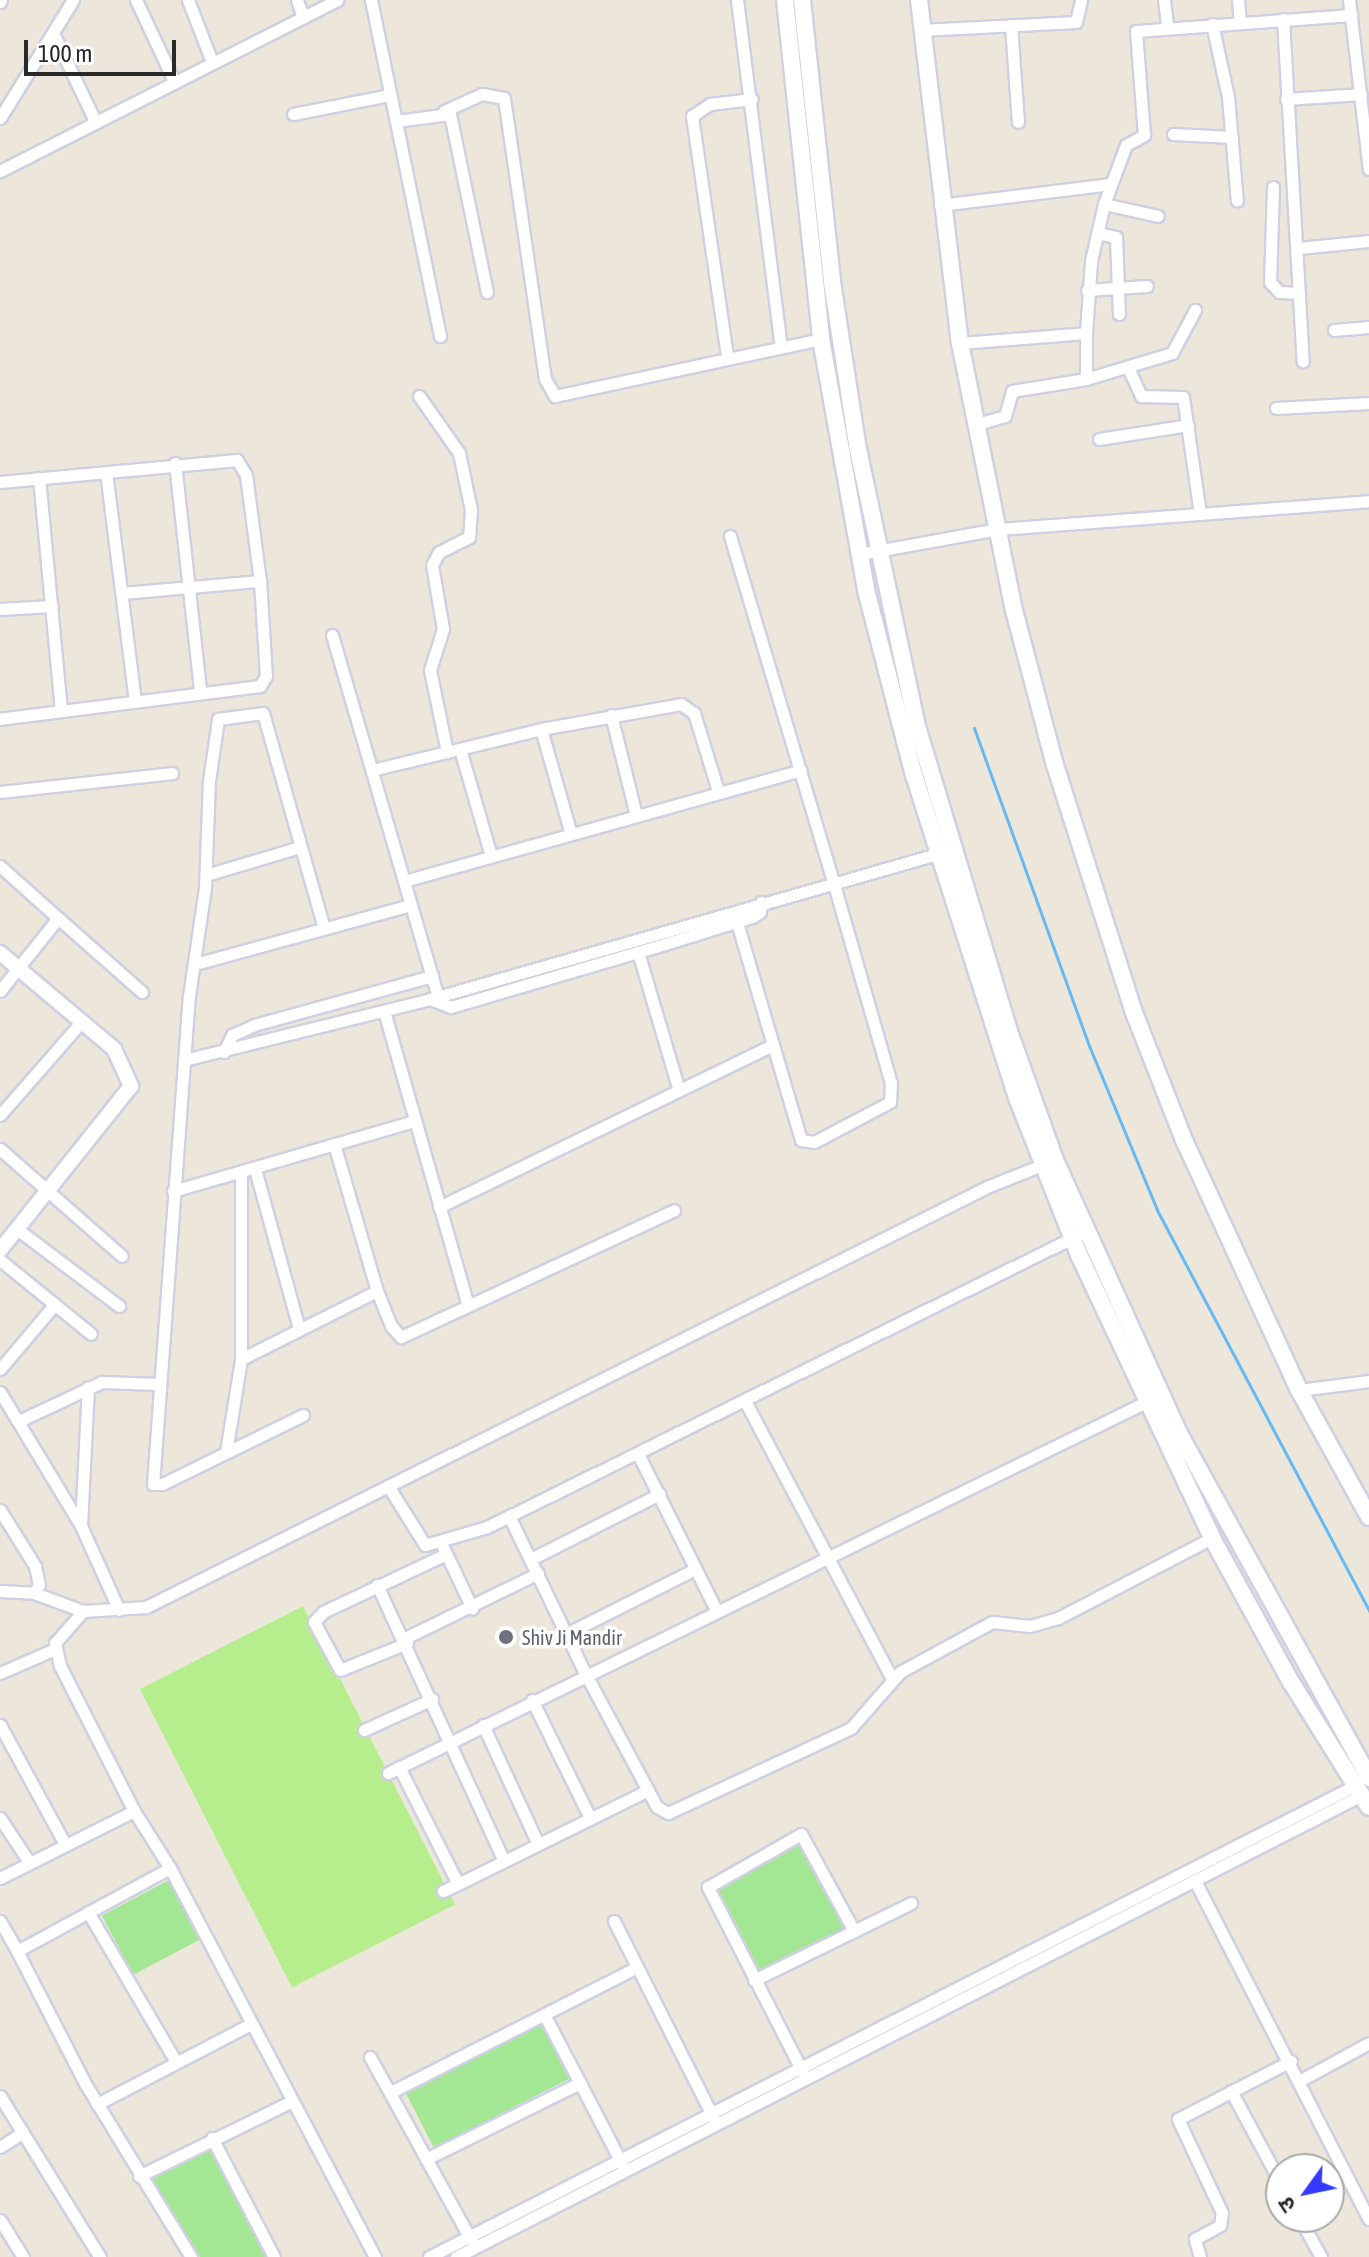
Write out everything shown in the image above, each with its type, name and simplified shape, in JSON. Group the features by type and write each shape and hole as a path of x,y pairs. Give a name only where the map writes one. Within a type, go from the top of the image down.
{"main road":[{"path":"785,0 821,339 860,554 914,775 946,852 1048,1162 1146,1402 1212,1538 1364,1791"},
{"path":"802,0 832,282 880,552 946,852"},
{"path":"919,0 940,205 960,343 998,529 1055,765 1133,1010 1220,1223 1299,1390 1369,1517"},
{"path":"1079,1235 1364,1791"}],"street":[{"path":"0,118 73,0"},
{"path":"136,0 174,81"},
{"path":"188,0 212,62"},
{"path":"297,0 303,17"},
{"path":"0,171 337,0"},
{"path":"371,0 440,336"},
{"path":"737,0 752,99 781,347"},
{"path":"921,30 1076,22 1081,0"},
{"path":"1164,0 1167,26"},
{"path":"1238,0 1240,22"},
{"path":"1349,0 1369,169"},
{"path":"1086,379 1087,290 1097,233 1104,204 1126,145 1144,135 1134,35 1167,26 1351,15"},
{"path":"1283,19 1286,99 1299,248 1303,361"},
{"path":"1212,24 1232,137 1237,201"},
{"path":"1011,25 1018,122"},
{"path":"53,33 95,121"},
{"path":"396,121 444,111 482,94 504,98 550,391 563,396 727,356 821,339"},
{"path":"1286,99 1361,94"},
{"path":"293,114 390,95"},
{"path":"727,356 692,116 710,104 752,99"},
{"path":"444,111 453,119 487,292"},
{"path":"1173,134 1232,137"},
{"path":"940,205 1111,184"},
{"path":"1273,187 1270,282 1274,290 1299,293"},
{"path":"1104,204 1158,216"},
{"path":"1097,233 1116,237 1119,314"},
{"path":"1299,248 1369,241"},
{"path":"1087,290 1147,286"},
{"path":"977,424 1005,416 1012,391 1129,370 1172,353 1195,310"},
{"path":"1334,330 1369,327"},
{"path":"960,343 1086,333"},
{"path":"1129,370 1141,396 1183,397 1200,513"},
{"path":"419,396 459,453 471,510 469,537 439,552 432,565 443,629 430,670 447,752"},
{"path":"1276,408 1369,403"},
{"path":"1099,439 1188,425"},
{"path":"0,482 175,463 233,459 241,464 260,581 264,683 0,719"},
{"path":"175,463 200,690"},
{"path":"106,472 135,701"},
{"path":"39,478 61,711"},
{"path":"860,554 998,529 1369,501"},
{"path":"730,536 801,770 893,1099 804,1143 737,922"},
{"path":"122,593 260,581"},
{"path":"0,609 52,606"},
{"path":"332,635 432,976 434,998"},
{"path":"372,770 541,729 611,715 688,706 718,791"},
{"path":"303,1415 162,1484 153,1484 184,1060 206,875 209,781 218,719 263,713 324,928"},
{"path":"611,715 636,815"},
{"path":"541,729 571,834"},
{"path":"460,749 491,856"},
{"path":"404,881 801,770"},
{"path":"0,792 172,773"},
{"path":"206,875 300,847"},
{"path":"184,1060 434,998 833,881 946,852"},
{"path":"0,866 142,992"},
{"path":"434,998 451,1007 737,922 760,912 761,902"},
{"path":"195,964 410,905"},
{"path":"0,991 58,918"},
{"path":"638,952 679,1090"},
{"path":"0,953 114,1049 131,1086 0,1250"},
{"path":"224,1052 232,1035 254,1025 432,976"},
{"path":"384,1011 468,1305"},
{"path":"0,1115 81,1022"},
{"path":"439,1207 773,1045"},
{"path":"173,1191 414,1121"},
{"path":"334,1144 377,1291 391,1326 401,1337 674,1210"},
{"path":"0,1149 122,1256"},
{"path":"0,1591 34,1593 83,1611 146,1607 390,1489 989,1186 1048,1162"},
{"path":"255,1169 299,1329"},
{"path":"226,1452 241,1359 241,1173"},
{"path":"17,1229 119,1306"},
{"path":"538,1573 349,1669 335,1667 315,1619 443,1548 746,1403 1079,1235"},
{"path":"0,1260 91,1334"},
{"path":"241,1359 377,1291"},
{"path":"0,1369 55,1304"},
{"path":"1299,1390 1369,1381"},
{"path":"19,1421 88,1387 158,1384"},
{"path":"81,1526 88,1387"},
{"path":"0,1392 81,1526 119,1610"},
{"path":"458,1884 394,1770 585,1673 1146,1402"},
{"path":"746,1403 830,1555 892,1679"},
{"path":"638,1454 716,1610"},
{"path":"390,1489 419,1542 443,1548"},
{"path":"531,1559 659,1494"},
{"path":"0,1510 5,1525 35,1566 39,1585 34,1593"},
{"path":"509,1516 585,1673 662,1812 676,1810 851,1728 892,1679 992,1622 1030,1626 1058,1618 1212,1538"},
{"path":"443,1548 472,1608"},
{"path":"568,1633 695,1569"},
{"path":"377,1585 432,1699 446,1743 504,1861"},
{"path":"0,1673 55,1649 83,1611"},
{"path":"55,1649 134,1811 170,1868 375,2257"},
{"path":"364,1730 432,1699"},
{"path":"532,1700 590,1818"},
{"path":"0,1725 65,1844"},
{"path":"483,1725 538,1844"},
{"path":"443,1891 648,1790"},
{"path":"429,2257 625,2171 1195,1881 1364,1791"},
{"path":"456,2257 471,2241 619,2159 1364,1791"},
{"path":"0,1878 134,1811"},
{"path":"1,1821 29,1862"},
{"path":"807,2080 708,1887 797,1834 808,1839 854,1931"},
{"path":"17,1951 170,1868"},
{"path":"1195,1881 1301,2080 1369,2219"},
{"path":"754,1980 911,1903"},
{"path":"88,1912 176,2062"},
{"path":"0,1921 97,2104 191,2257"},
{"path":"614,1921 717,2125"},
{"path":"391,2092 637,1967"},
{"path":"545,2016 625,2171"},
{"path":"97,2104 251,2024"},
{"path":"1301,2080 1369,2043"},
{"path":"370,2057 471,2241"},
{"path":"1200,2257 1195,2239 1220,2225 1222,2213 1177,2121 1291,2061"},
{"path":"426,2159 580,2083"},
{"path":"1231,2091 1265,2154"},
{"path":"0,2096 100,2257"},
{"path":"139,2176 292,2101"},
{"path":"0,2147 23,2132"},
{"path":"212,2138 274,2257"},
{"path":"0,2220 23,2257"},
{"path":"1308,2233 1321,2257"}],"green space":[{"path":"303,1606 455,1904 292,1988 140,1689"},
{"path":"803,1842 846,1929 757,1973 714,1885"},
{"path":"169,1880 200,1939 133,1975 102,1916"},
{"path":"542,2023 570,2078 434,2148 406,2092"},
{"path":"212,2147 268,2257 200,2257 150,2178"}],"waterway":[{"path":"974,728 1090,1048 1157,1210 1369,1611"}],"place":[{"name":"Shiv Ji Mandir","path":"506,1637"}]}
